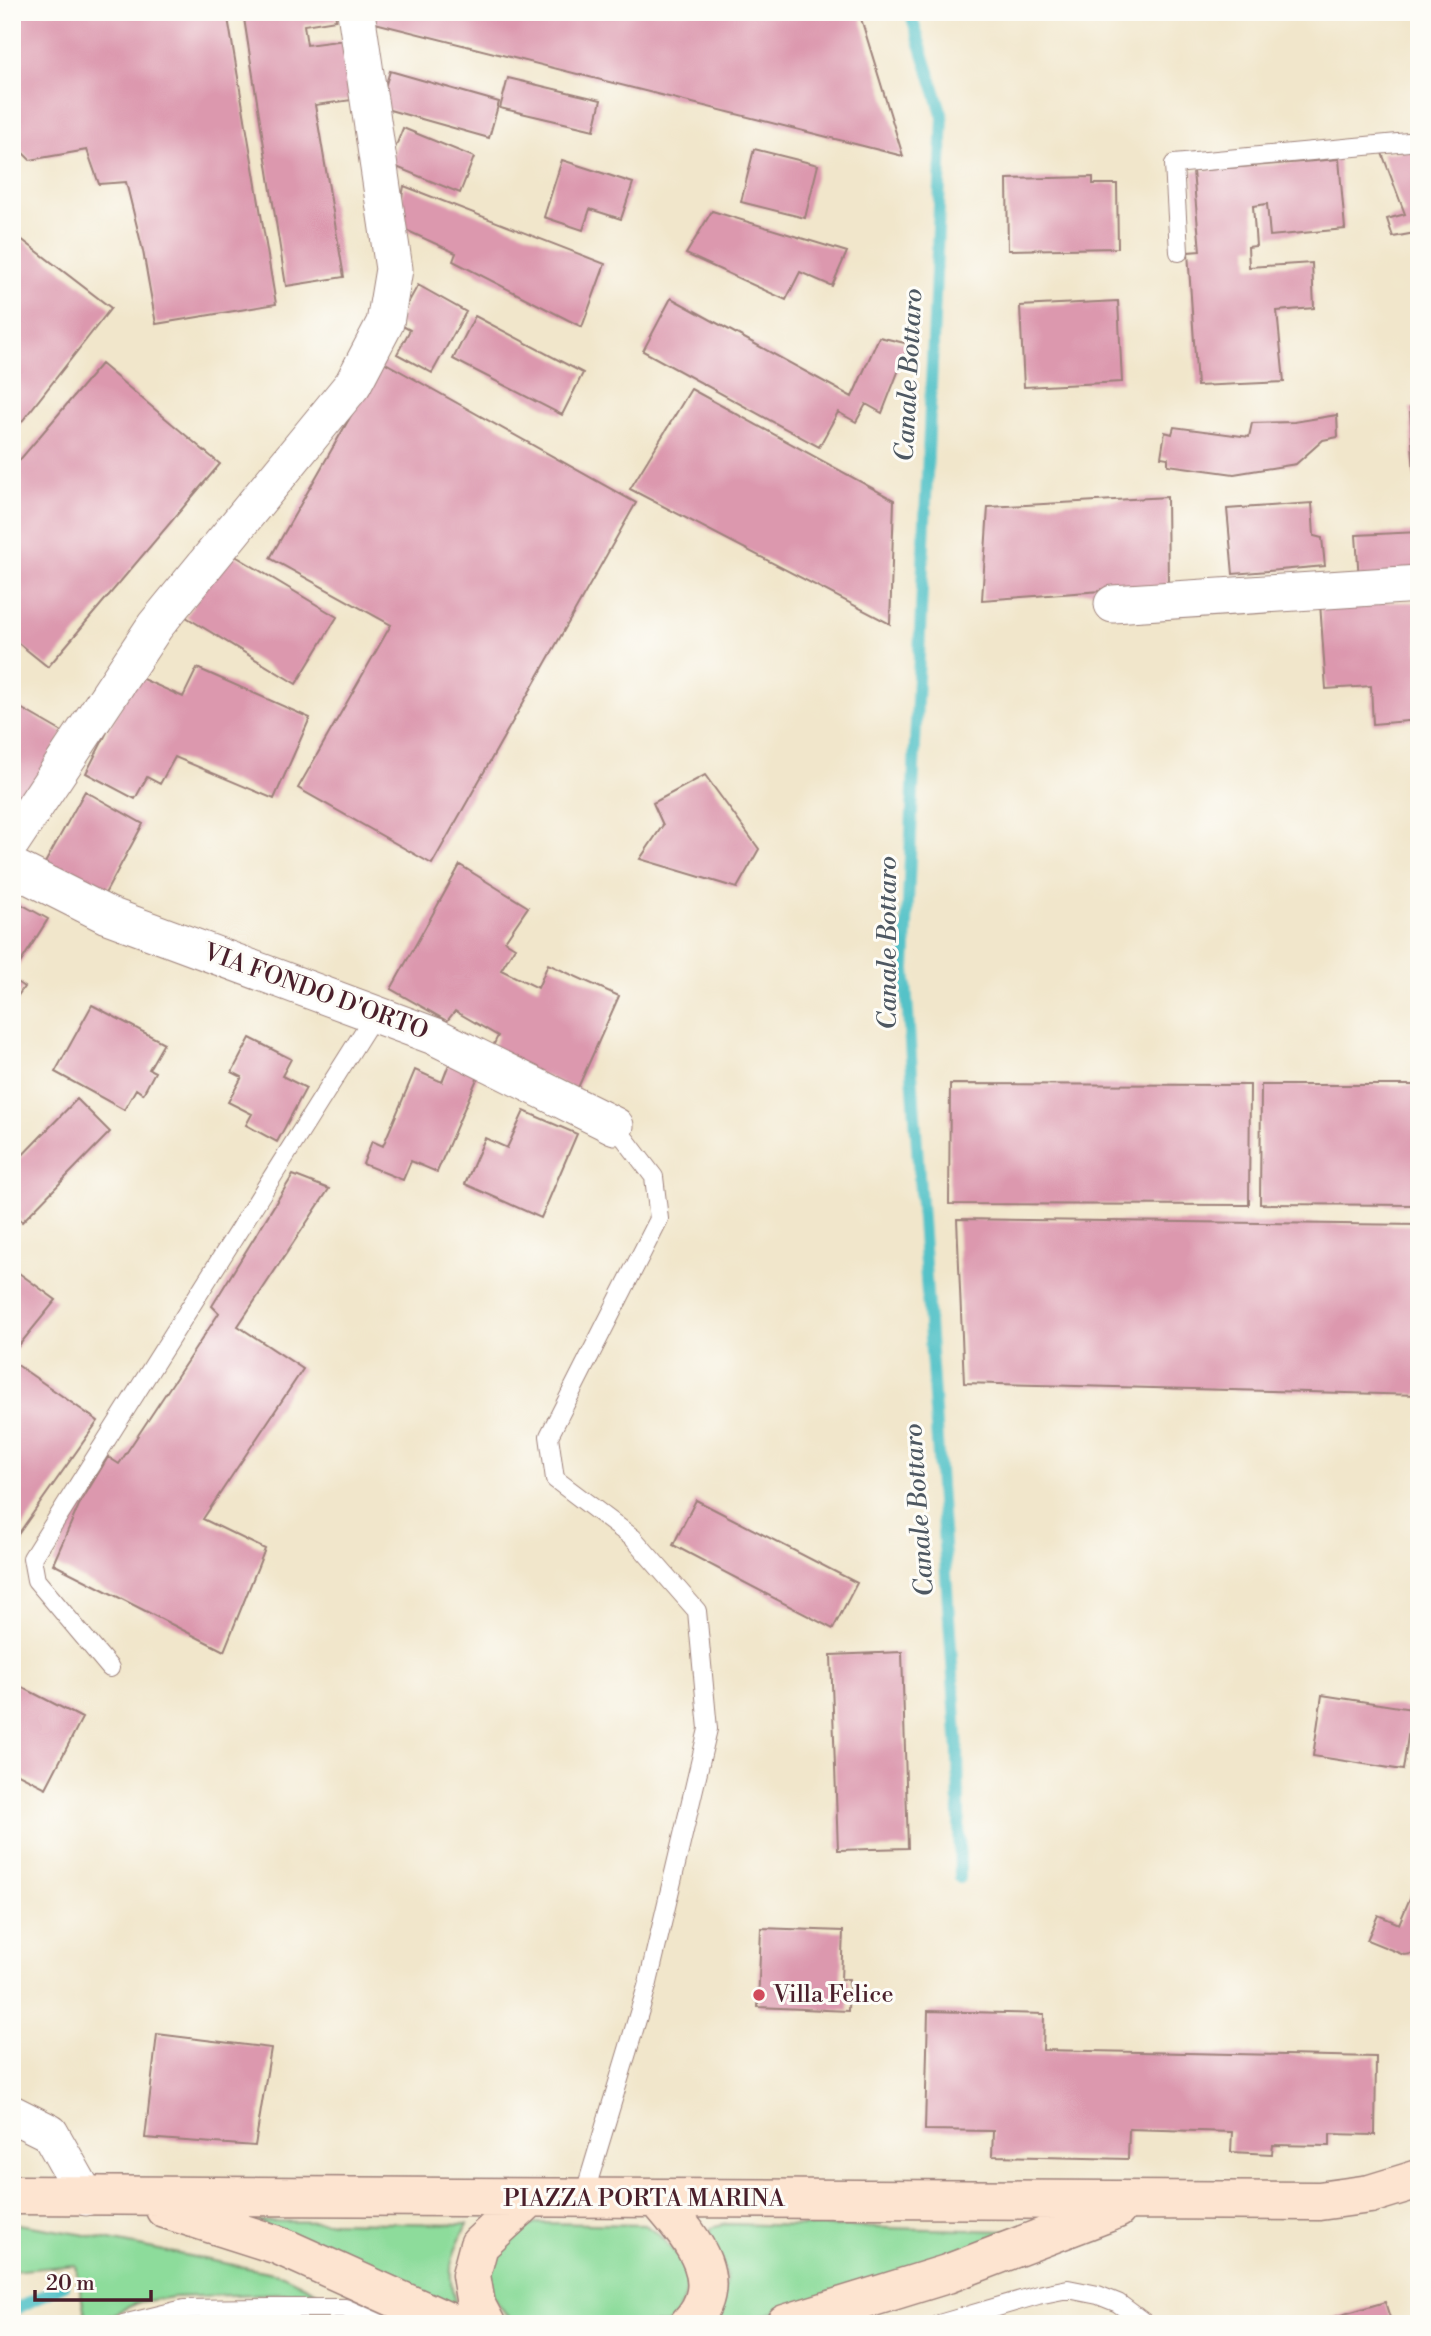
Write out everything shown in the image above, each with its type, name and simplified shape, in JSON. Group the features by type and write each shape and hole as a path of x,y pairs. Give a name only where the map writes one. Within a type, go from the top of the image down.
{"main road":[{"name":"PIAZZA PORTA MARINA","path":"12,2195 1319,2201 1370,2194 1419,2179"},
{"path":"126,2197 278,2245 453,2324"},
{"path":"486,2324 476,2305 471,2275 479,2245 529,2199"},
{"path":"658,2199 704,2259 707,2285 698,2314 689,2324"},
{"path":"785,2324 947,2274 1139,2201"}],"street":[{"path":"12,841 155,626 353,384 385,323 394,269 356,12"},
{"path":"1113,604 1419,584"},
{"name":"VIA FONDO D'ORTO","path":"12,867 107,915 434,1036 615,1126"},
{"path":"12,2114 50,2133 86,2197"}],"lane":[{"path":"1180,252 1174,164 1419,141"},
{"path":"110,1668 36,1580 32,1558 375,1014"},
{"path":"583,2199 648,1983 708,1729 697,1611 633,1538 555,1479 549,1436 659,1219 654,1177 615,1126"},
{"path":"939,2324 1068,2289 1118,2302 1146,2324"},
{"path":"123,2324 184,2309 271,2308 345,2308 381,2324"}],"green space":[{"path":"256,2221 467,2224 451,2266 452,2286 458,2310"},
{"path":"12,2223 283,2275 317,2292 173,2297 140,2302 90,2324 84,2309 75,2265 12,2271"},
{"path":"537,2223 645,2225 657,2233 682,2260 688,2279 685,2298 674,2318 667,2324 516,2324 492,2294 490,2269 495,2253 505,2239 514,2232"},
{"path":"727,2224 1009,2231 962,2254 736,2324 712,2324 722,2301 726,2276 710,2228"}],"building":[{"path":"12,12 227,12 276,304 156,324 143,251 126,182 99,184 87,150 30,160 12,142"},
{"path":"243,12 335,12 336,20 304,25 307,45 345,40 352,100 315,105 344,277 286,286"},
{"path":"362,12 859,12 903,156 363,20"},
{"path":"390,71 499,102 489,138 379,107"},
{"path":"508,78 601,100 594,130 500,108"},
{"path":"403,128 474,157 460,193 389,164"},
{"path":"754,149 818,165 805,218 741,202"},
{"path":"1419,150 1417,255 1415,233 1393,237 1387,219 1405,214 1382,153"},
{"path":"1339,159 1345,229 1270,236 1267,204 1253,206 1256,246 1248,247 1249,267 1312,263 1314,308 1277,311 1284,382 1197,386 1188,252 1200,251 1193,171"},
{"path":"562,160 633,183 621,219 590,209 583,230 544,217"},
{"path":"1093,177 1093,184 1117,184 1118,248 1008,250 1007,179"},
{"path":"404,186 605,264 582,327 453,261 456,253 397,226"},
{"path":"712,211 847,252 832,286 800,272 786,300 686,254"},
{"path":"12,232 111,308 12,434"},
{"path":"418,285 466,312 432,373 397,354 410,330 397,323"},
{"path":"671,298 852,397 879,337 909,344 882,413 866,404 856,422 838,412 819,447 643,351"},
{"path":"1118,301 1122,382 1024,387 1020,306"},
{"path":"475,316 583,373 562,415 453,359"},
{"path":"382,361 636,503 432,864 298,788 391,625 270,558"},
{"path":"101,364 220,464 48,667 12,638 12,469"},
{"path":"691,389 894,500 890,624 630,489"},
{"path":"1410,408 1419,408 1419,475 1414,475"},
{"path":"1337,415 1338,437 1323,440 1296,464 1234,474 1168,465 1168,458 1161,457 1165,432 1172,434 1174,427 1249,437 1252,423 1294,422"},
{"path":"1167,497 1168,586 982,600 988,507"},
{"path":"1312,503 1314,536 1322,538 1325,566 1233,574 1227,509"},
{"path":"1419,532 1419,576 1359,580 1356,535"},
{"path":"227,551 337,617 296,684 186,617"},
{"path":"1415,602 1419,720 1373,724 1371,686 1326,689 1320,603"},
{"path":"197,668 310,718 274,799 175,757 160,784 147,777 135,799 86,773 136,676 183,697"},
{"path":"12,703 64,733 12,818"},
{"path":"705,775 759,849 737,888 640,859 663,825 653,803"},
{"path":"85,791 143,824 100,903 41,870"},
{"path":"460,865 528,907 505,941 515,947 501,970 538,988 548,964 619,996 577,1090 490,1052 498,1036 455,1011 447,1021 391,989"},
{"path":"12,899 48,919 12,976"},
{"path":"12,979 24,987 12,1004"},
{"path":"92,1005 164,1043 149,1069 155,1072 143,1094 136,1089 124,1110 55,1072"},
{"path":"250,1038 291,1059 282,1076 306,1088 277,1142 246,1125 252,1114 228,1102 242,1077 232,1072"},
{"path":"451,1059 480,1072 437,1172 411,1161 403,1180 363,1164 372,1141 383,1146 415,1070 442,1082"},
{"path":"950,1084 1250,1085 1249,1205 949,1204"},
{"path":"1261,1085 1419,1085 1419,1205 1260,1204"},
{"path":"77,1099 110,1132 22,1222 12,1212 12,1166"},
{"path":"524,1111 577,1134 541,1218 465,1184 485,1138 507,1148"},
{"path":"293,1175 329,1189 238,1326 303,1369 203,1519 265,1549 224,1651 53,1564 79,1505 108,1457 119,1464 219,1313 212,1306"},
{"path":"957,1219 1419,1225 1419,1395 964,1383"},
{"path":"12,1268 56,1300 12,1354"},
{"path":"13,1362 98,1421 12,1543 12,1364"},
{"path":"696,1500 857,1583 833,1629 673,1545"},
{"path":"902,1652 908,1848 838,1850 831,1655"},
{"path":"12,1682 82,1718 46,1788 12,1771"},
{"path":"1322,1695 1412,1709 1403,1770 1313,1756"},
{"path":"1419,1877 1419,1953 1404,1955 1367,1940 1378,1915 1399,1924"},
{"path":"761,1928 843,1931 841,1979 849,1979 848,2011 758,2007"},
{"path":"928,2011 1044,2014 1043,2050 1376,2057 1375,2135 1330,2134 1330,2146 1273,2145 1272,2154 1231,2152 1232,2132 1129,2129 1128,2159 992,2156 993,2131 925,2130"},
{"path":"157,2034 271,2048 255,2146 145,2138"},
{"path":"1385,2302 1392,2324 1314,2324 1314,2323"}],"waterway":[{"name":"Canale Bottaro","path":"910,12 943,117 905,969 958,1751 960,1878"},
{"name":"Canale Bottaro","path":"12,2311 64,2285"}],"place":[{"name":"Villa Felice","path":"759,1995"}]}
